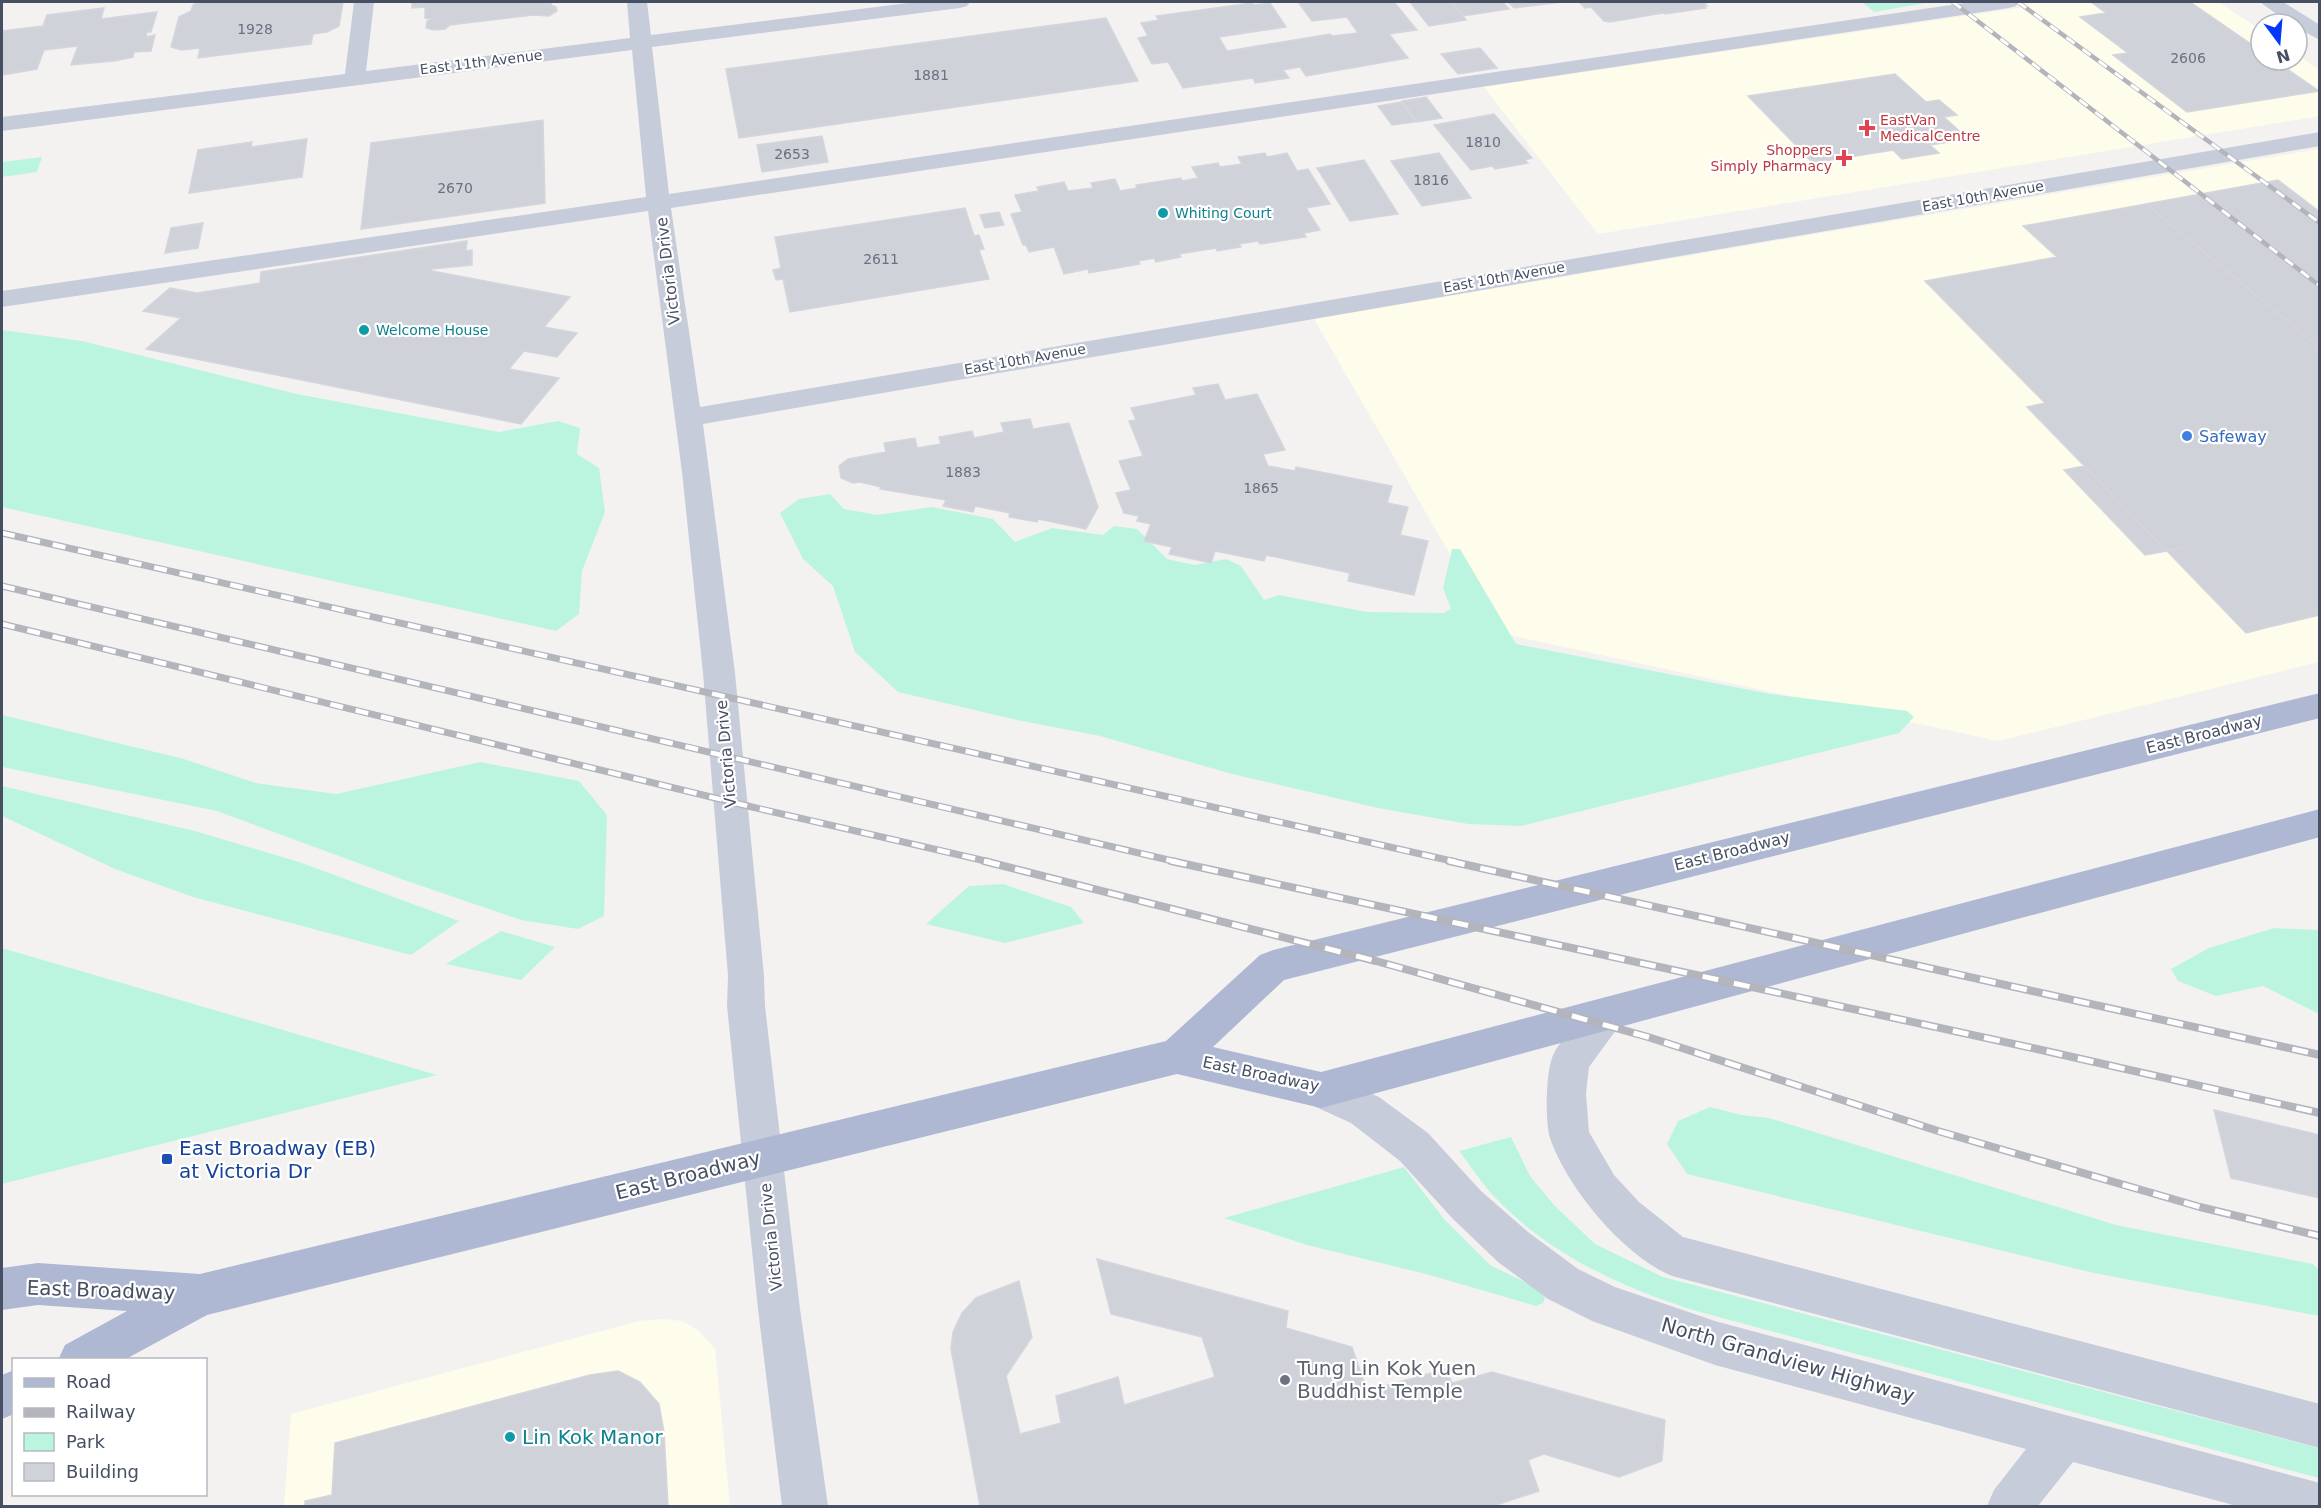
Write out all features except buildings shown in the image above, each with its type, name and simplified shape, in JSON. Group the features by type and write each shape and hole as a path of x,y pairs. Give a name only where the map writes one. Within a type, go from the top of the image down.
{"main road":[{"name":"East Broadway","path":"1177,1056 1272,966 2319,705"},
{"name":"East Broadway","path":"82,1358 200,1295 1177,1056 1321,1089 2316,824"},
{"name":"East Broadway","path":"2,1289 38,1284 200,1295"}],"street":[{"path":"355,78 364,2"},
{"name":"Victoria Drive","path":"637,2 665,255 696,472 719,673 746,976 746,1006 762,1158 805,1506"},
{"name":"East 11th Avenue","path":"2,124 960,2"},
{"path":"2,298 2009,2"},
{"path":"2270,2 2319,34"},
{"name":"East 10th Avenue","path":"688,418 2319,139"},
{"path":"1606,1014 1570,1061 1567,1093 1569,1136 1600,1189 1625,1216 1672,1255 2319,1426"},
{"name":"North Grandview Highway","path":"1321,1089 1365,1110 1406,1141 1467,1205 1513,1246 1563,1284 1607,1306 1715,1343 2319,1506"},
{"path":"2010,1506 2064,1437"}],"shaded area":[{"path":"2020,2 2218,2 2249,22 2249,72 2309,72 2309,63 2319,70 2320,116 1598,234 1484,87 2026,7"},
{"path":"2319,149 2319,662 1998,741 1495,632 1314,319"},
{"path":"662,1319 682,1321 698,1330 715,1349 730,1506 284,1506 291,1414 639,1321"}],"green space":[{"path":"1862,2 1932,2 1874,12"},
{"path":"42,157 37,172 2,177 2,162"},
{"path":"2,330 82,341 297,394 499,432 558,421 580,428 577,454 599,468 605,512 582,571 579,614 556,631 2,507"},
{"path":"830,494 844,509 877,515 932,507 993,519 1015,542 1052,528 1103,535 1114,526 1137,529 1167,559 1195,565 1226,559 1241,566 1264,600 1279,595 1367,612 1444,613 1451,609 1443,588 1452,549 1460,549 1516,644 1770,694 1907,711 1914,717 1899,733 1521,826 1468,824 1378,808 1232,774 1100,736 1017,720 898,692 855,652 833,586 803,559 780,513 799,499"},
{"path":"2,715 184,759 256,783 336,794 480,762 579,781 607,815 604,916 578,929 521,920 404,880 217,811 2,767"},
{"path":"2,786 195,831 299,862 459,921 411,955 193,897 115,869 2,816"},
{"path":"1003,884 1071,907 1084,923 1005,943 926,924 969,886"},
{"path":"2319,914 2319,1014 2263,986 2216,996 2178,981 2171,969 2209,948 2274,928 2318,930"},
{"path":"501,931 555,947 521,980 446,964"},
{"path":"2,948 437,1075 2,1184"},
{"path":"1710,1107 1742,1115 1769,1118 2116,1225 2313,1264 2319,1270 2319,1316 2094,1273 1687,1174 1667,1144 1678,1121"},
{"path":"1511,1137 1530,1176 1554,1205 1595,1244 1663,1277 2319,1448 2319,1478 1696,1311 1639,1291 1585,1265 1534,1233 1490,1192 1459,1151"},
{"path":"1404,1167 1444,1219 1490,1265 1537,1288 1545,1298 1543,1303 1536,1306 1426,1274 1307,1245 1224,1218"}],"railway":[{"path":"1953,2 2320,286"},
{"path":"2018,2 2320,223"},
{"path":"2,533 1456,862"},
{"path":"2,586 1177,862"},
{"path":"2,624 752,807 990,862"},
{"path":"984,861 1376,961 1648,1037 1938,1131 2200,1207 2320,1236"},
{"path":"1171,861 2037,1049 2320,1113"},
{"path":"1449,861 2320,1055"}],"place":[{"name":"EastVan MedicalCentre","path":"1867,128"},
{"name":"Shoppers Simply Pharmacy","path":"1844,158"},
{"name":"Whiting Court","path":"1163,213"},
{"name":"Welcome House","path":"364,330"},
{"name":"Safeway","path":"2187,436"},
{"name":"East Broadway (EB) at Victoria Dr","path":"167,1159"},
{"name":"Tung Lin Kok Yuen Buddhist Temple","path":"1285,1380"},
{"name":"Lin Kok Manor","path":"510,1437"}]}
